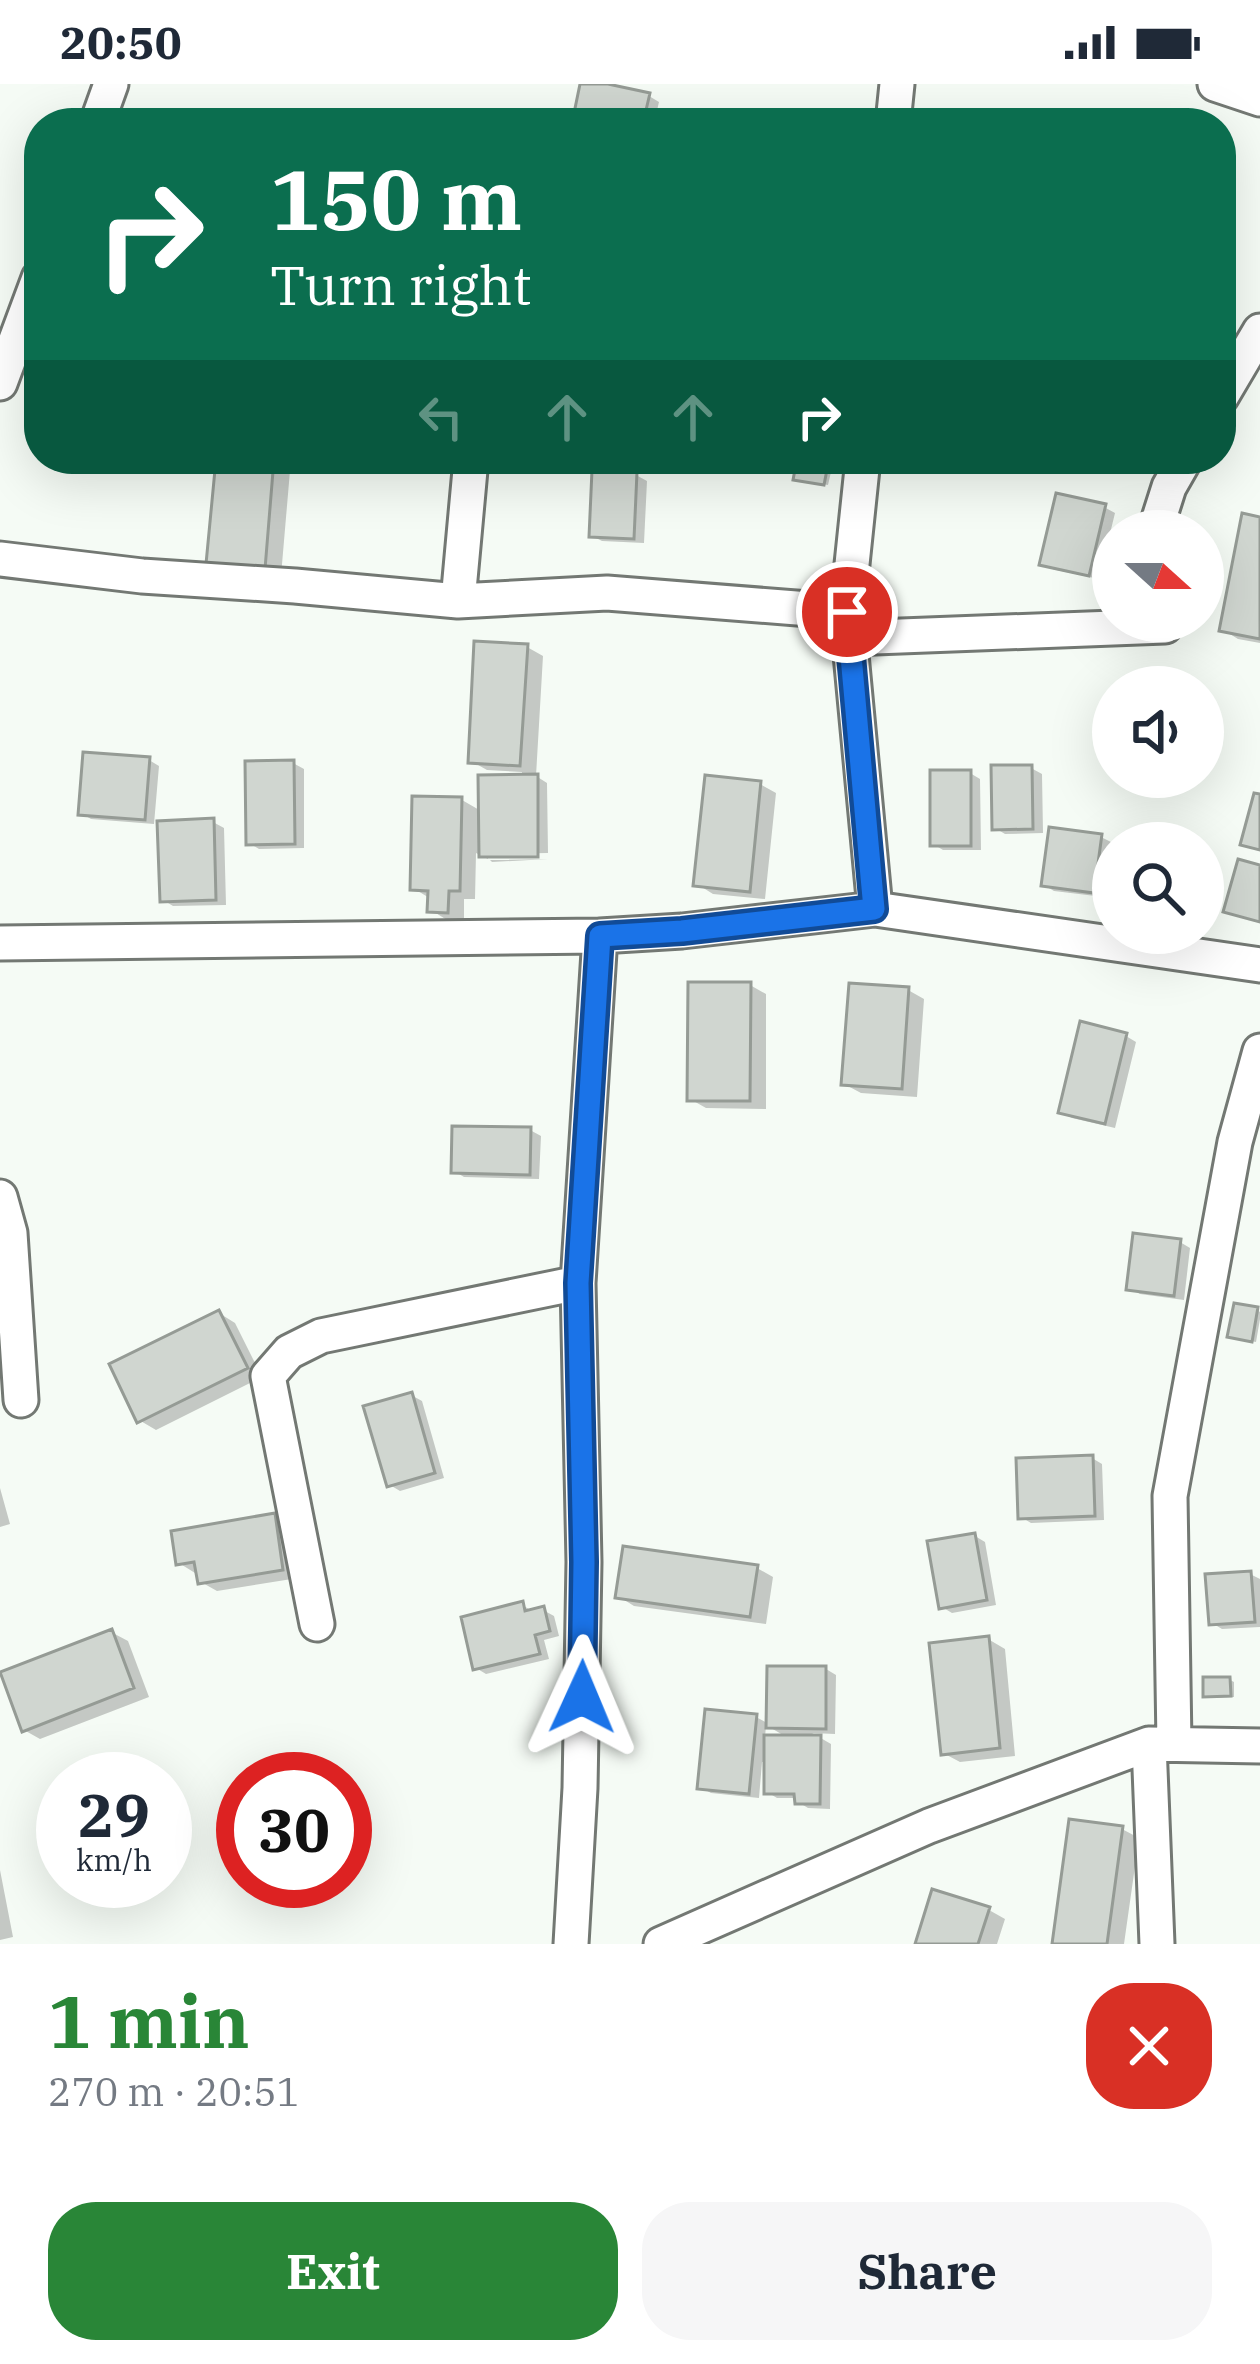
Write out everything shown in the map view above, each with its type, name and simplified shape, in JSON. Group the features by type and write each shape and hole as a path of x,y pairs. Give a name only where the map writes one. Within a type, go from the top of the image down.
{"street":[{"path":"1215,84 1260,100"},
{"path":"0,383 24,318"},
{"path":"1236,372 1260,331"},
{"path":"458,601 470,474"},
{"path":"862,474 848,625 874,909"},
{"path":"1162,510 1176,474"},
{"path":"0,559 142,576 458,601 607,593 848,625 1092,626"},
{"path":"0,943 600,936 874,909 1260,965"},
{"path":"571,1944 580,1788 584,1562 578,1283 600,936"},
{"path":"1157,1944 1170,1496 1235,1142 1260,1051"},
{"path":"0,1198 10,1233 21,1400"},
{"path":"316,1624 268,1376 289,1352 322,1336 578,1283"},
{"path":"661,1944 929,1826 1162,1743 1260,1746"}],"building":[{"path":"580,84 650,93 646,108 575,108"},
{"path":"215,474 273,474 265,569 206,564"},
{"path":"592,474 637,474 634,539 589,537"},
{"path":"794,474 826,474 824,485 793,480"},
{"path":"1056,493 1106,504 1105,510 1092,510 1089,576 1039,565"},
{"path":"1242,513 1260,517 1260,639 1224,632 1224,605"},
{"path":"474,641 528,644 520,766 468,763"},
{"path":"83,752 150,757 145,820 78,815"},
{"path":"294,760 295,844 246,845 245,761"},
{"path":"991,765 1032,765 1033,829 992,830"},
{"path":"930,770 971,770 971,846 930,846"},
{"path":"538,774 538,857 479,857 478,775"},
{"path":"705,775 761,781 750,892 693,886"},
{"path":"1254,793 1260,794 1260,850 1240,845"},
{"path":"412,796 462,797 460,891 449,891 448,913 427,912 428,891 410,890"},
{"path":"214,818 216,900 160,902 157,821"},
{"path":"1049,827 1092,833 1092,893 1041,886"},
{"path":"1238,859 1260,865 1260,922 1224,908"},
{"path":"688,982 751,982 750,1101 687,1101"},
{"path":"849,983 909,987 902,1089 841,1085"},
{"path":"1080,1021 1127,1033 1105,1124 1058,1113"},
{"path":"452,1126 531,1127 530,1175 451,1173"},
{"path":"1133,1233 1181,1239 1174,1296 1126,1290"},
{"path":"1234,1303 1258,1307 1252,1342 1227,1337"},
{"path":"219,1310 248,1368 137,1423 109,1364"},
{"path":"412,1392 435,1473 387,1487 363,1406"},
{"path":"1093,1455 1095,1516 1018,1519 1016,1458"},
{"path":"275,1513 283,1570 198,1584 194,1562 176,1565 171,1531"},
{"path":"975,1533 987,1600 939,1609 927,1541"},
{"path":"623,1546 758,1565 750,1617 615,1598"},
{"path":"1251,1571 1255,1622 1209,1625 1205,1574"},
{"path":"523,1601 525,1611 544,1606 550,1631 535,1635 540,1654 473,1670 461,1617"},
{"path":"112,1629 134,1688 22,1732 0,1672"},
{"path":"989,1636 1000,1748 941,1755 929,1643"},
{"path":"767,1666 826,1666 826,1729 766,1728"},
{"path":"1203,1677 1230,1677 1231,1696 1203,1697"},
{"path":"705,1709 757,1714 749,1794 697,1789"},
{"path":"764,1735 821,1735 820,1804 795,1804 794,1794 764,1794"},
{"path":"1069,1819 1123,1826 1107,1944 1052,1944"},
{"path":"932,1889 990,1907 978,1944 915,1944"}],"route":[{"path":"582,1697 578,1283 600,936 874,909 847,612"}]}
